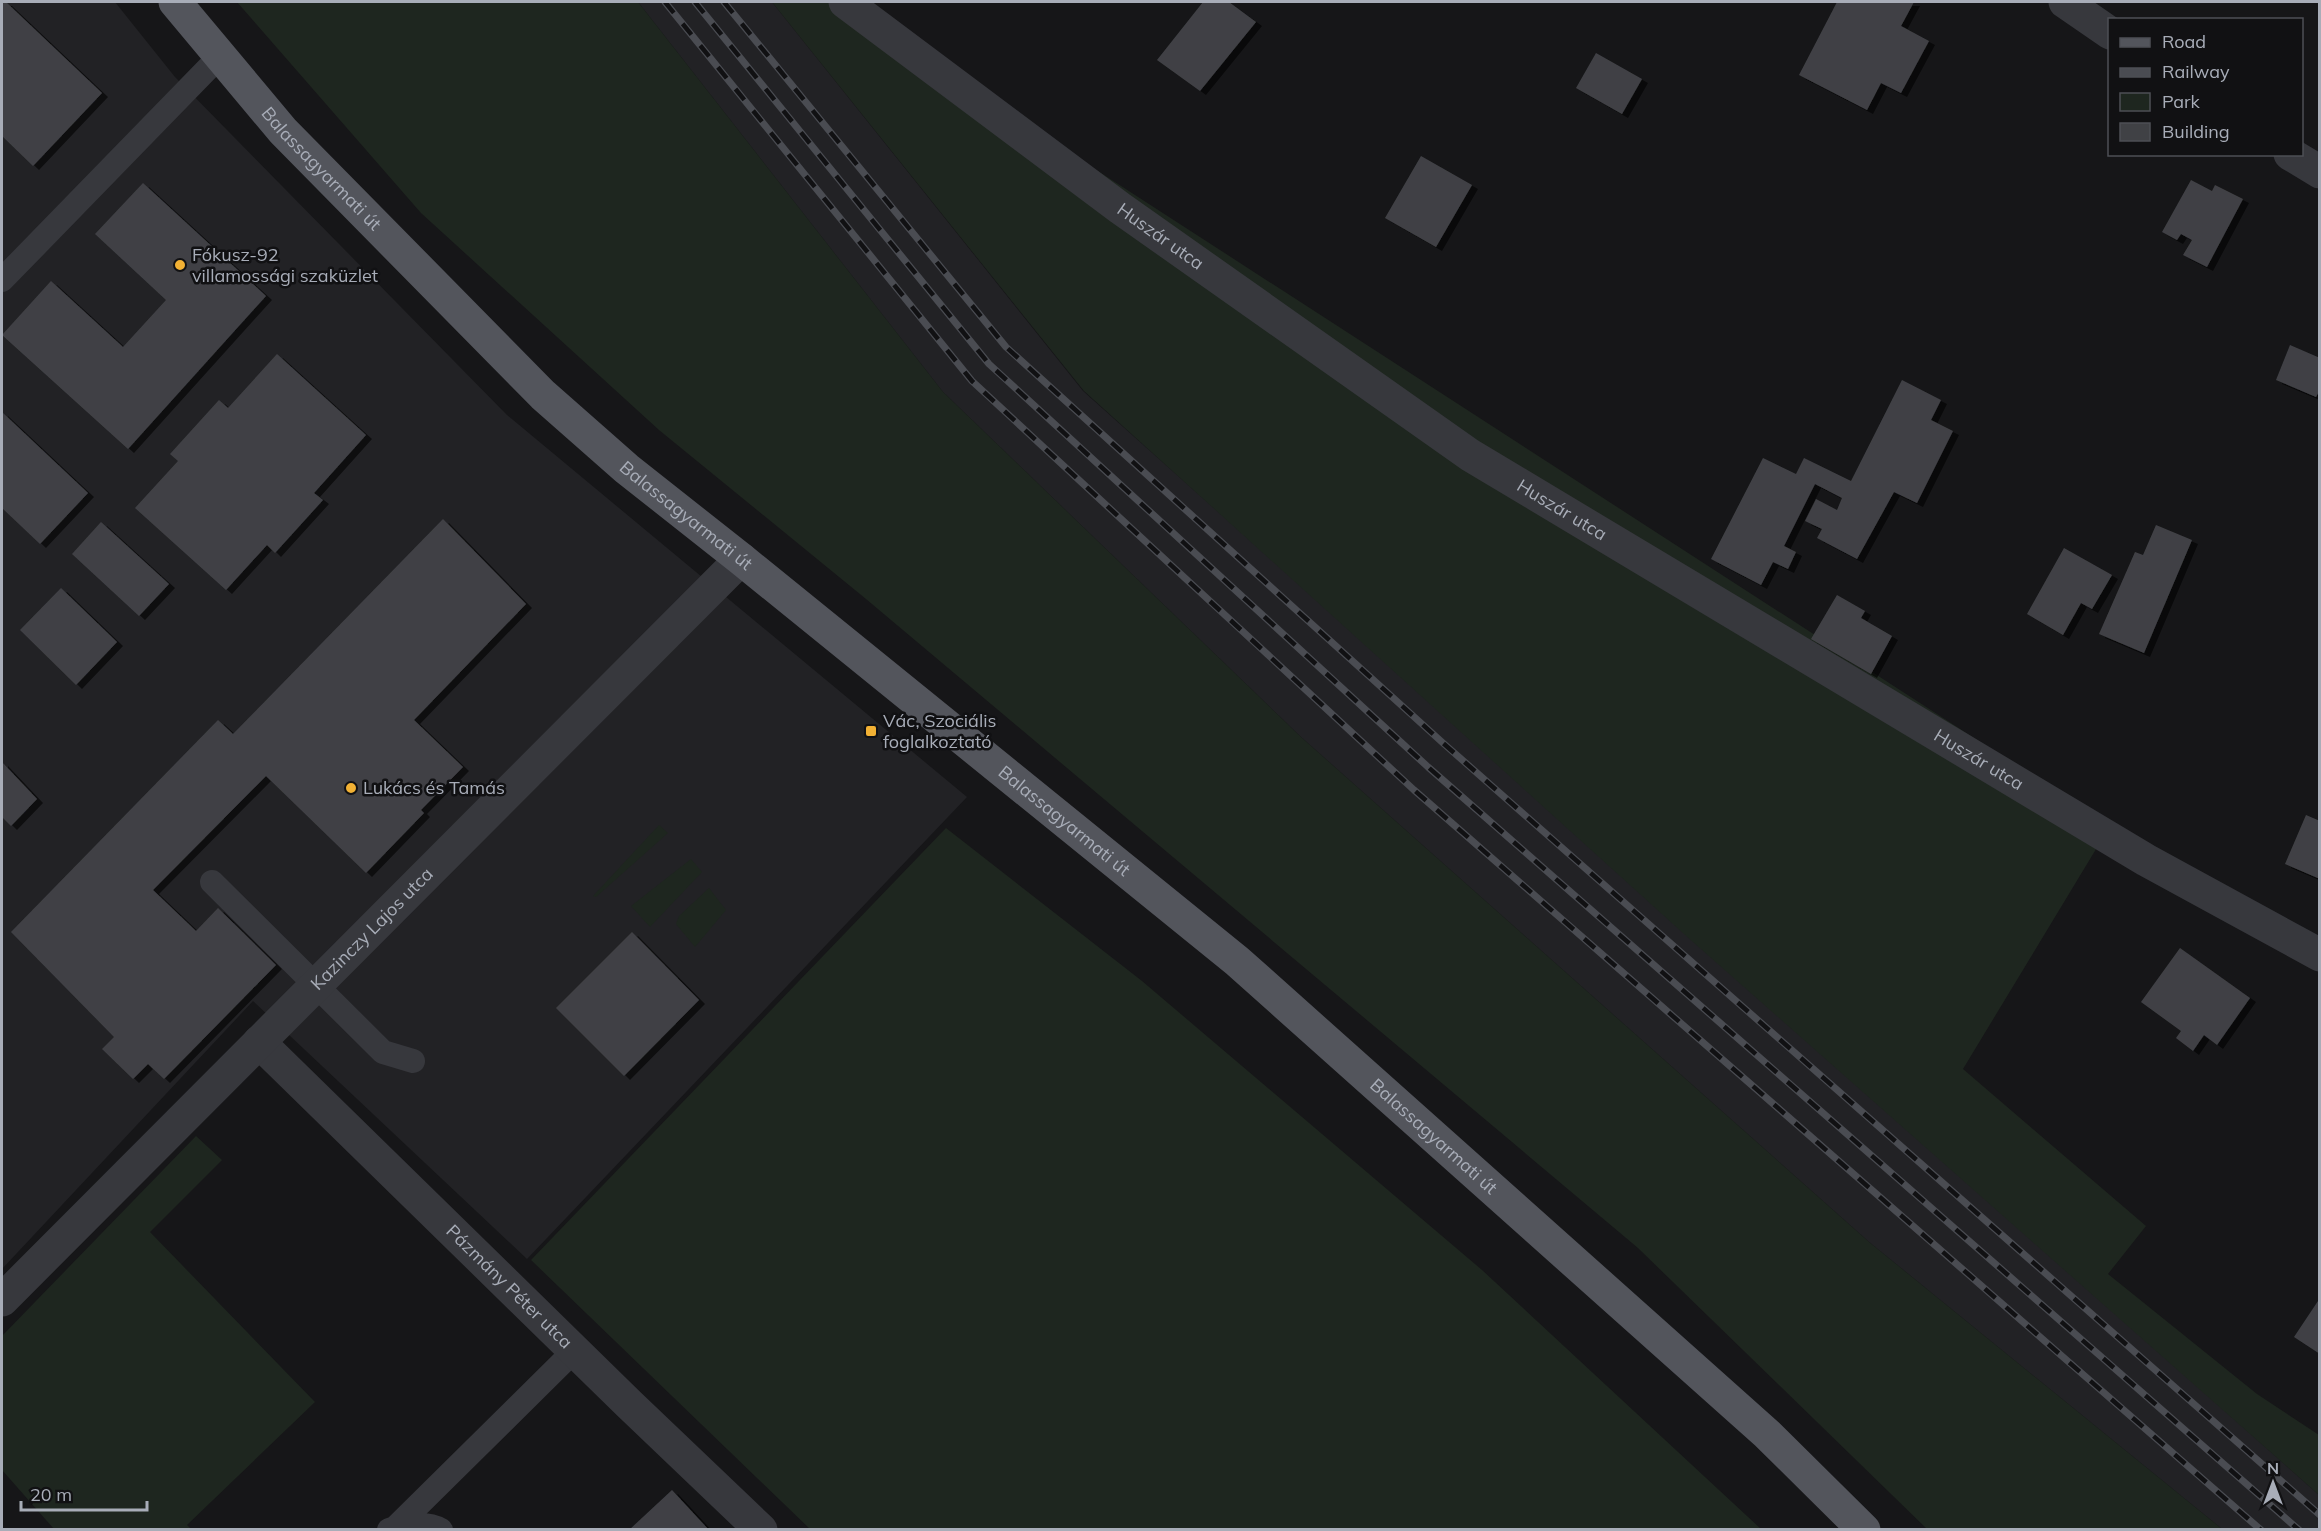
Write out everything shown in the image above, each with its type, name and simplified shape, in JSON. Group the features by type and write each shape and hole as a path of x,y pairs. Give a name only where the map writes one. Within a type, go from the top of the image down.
{"main road":[{"name":"Balassagyarmati út","path":"175,2 283,131 543,395 627,469 1237,961 1767,1434 1864,1530"}],"street":[{"name":"Huszár utca","path":"845,2 1120,208 1470,455 2146,860 2319,956"},
{"path":"2065,2 2108,32"},
{"path":"2293,156 2319,172"},
{"name":"Kazinczy Lajos utca","path":"2,1300 741,559"},
{"name":"Pázmány Péter utca","path":"259,1042 761,1530"}],"lane":[{"path":"2,280 220,56"},
{"path":"212,882 383,1052 413,1061"},
{"path":"393,1528 575,1350"},
{"path":"393,1528 433,1525 441,1530"}],"shaded area":[{"path":"2,2 115,2 175,77 507,415 967,797 527,1259 253,1001 2,1269"},
{"path":"638,2 772,2 1083,391 2319,1495 2319,1529 2222,1529 1869,1242 1301,737 943,392"}],"green space":[{"path":"237,2 638,2 943,392 1301,737 1869,1242 2222,1529 1927,1529 1638,1248 866,599 659,430 421,213"},
{"path":"772,2 847,2 1013,116 2110,826 1963,1069 2146,1226 2108,1274 2257,1394 2319,1435 2319,1495 1684,934 1084,391"},
{"path":"659,825 668,833 596,897 593,896"},
{"path":"946,828 1142,981 1482,1270 1761,1529 810,1529 531,1260"},
{"path":"691,859 702,872 650,927 631,906"},
{"path":"709,888 726,910 695,947 676,924 679,916"},
{"path":"196,1136 222,1160 150,1232 315,1402 187,1525 191,1529 54,1529 2,1470 2,1336"}],"building":[{"path":"2,2 6,2 102,93 33,166 2,136"},
{"path":"1203,2 1229,2 1256,22 1200,91 1157,60"},
{"path":"1837,2 1914,2 1901,26 1929,41 1901,93 1881,83 1867,110 1799,75"},
{"path":"1596,53 1642,79 1622,114 1576,88"},
{"path":"1421,156 1472,185 1436,247 1385,218"},
{"path":"2191,180 2212,191 2215,185 2243,199 2207,267 2183,255 2192,240 2181,234 2177,240 2162,232"},
{"path":"143,183 266,296 128,449 2,335 51,281 123,347 166,300 95,234"},
{"path":"2290,345 2320,358 2320,390 2316,397 2276,380"},
{"path":"277,354 366,435 314,493 323,500 275,553 267,545 226,590 135,508 178,461 170,454 219,400 228,408"},
{"path":"1902,380 1941,400 1931,420 1953,431 1917,503 1894,492 1857,559 1817,538 1822,529 1805,521 1816,499 1837,510 1842,498 1815,484 1784,546 1796,552 1788,569 1773,562 1761,585 1711,559 1763,458 1796,474 1804,458 1851,481"},
{"path":"2,412 88,493 40,544 2,508"},
{"name":"Lukács és Tamás","path":"443,519 526,604 414,720 463,767 421,810 424,813 366,873 266,776 153,890 196,931 218,908 276,965 164,1079 148,1064 133,1079 102,1049 114,1037 11,932 218,720 233,734"},
{"path":"101,522 169,584 139,616 72,554"},
{"path":"2156,525 2192,540 2144,653 2099,634 2135,552 2143,555"},
{"path":"2064,548 2112,575 2092,609 2081,603 2063,635 2027,614"},
{"path":"61,588 117,642 76,685 20,630"},
{"path":"1837,595 1865,611 1861,618 1892,636 1871,674 1811,639"},
{"path":"2,762 37,799 11,826 2,817"},
{"path":"2306,815 2320,821 2320,879 2285,864"},
{"path":"632,932 699,1000 624,1076 556,1008"},
{"path":"2180,948 2250,998 2217,1045 2204,1035 2193,1051 2176,1038 2181,1031 2141,1002"},
{"path":"2320,1298 2320,1354 2294,1337"},
{"path":"672,1490 709,1530 629,1530"}],"railway":[{"path":"665,2 972,381 1414,790 2261,1530"},
{"path":"695,2 989,364 1428,767 2299,1530"},
{"path":"724,2 1006,347 1443,743 2320,1515"}],"place":[{"name":"Fókusz-92 villamossági szaküzlet","path":"180,265"},
{"name":"Vác, Szociális foglalkoztató","path":"871,731"},
{"name":"Lukács és Tamás","path":"351,788"}]}
